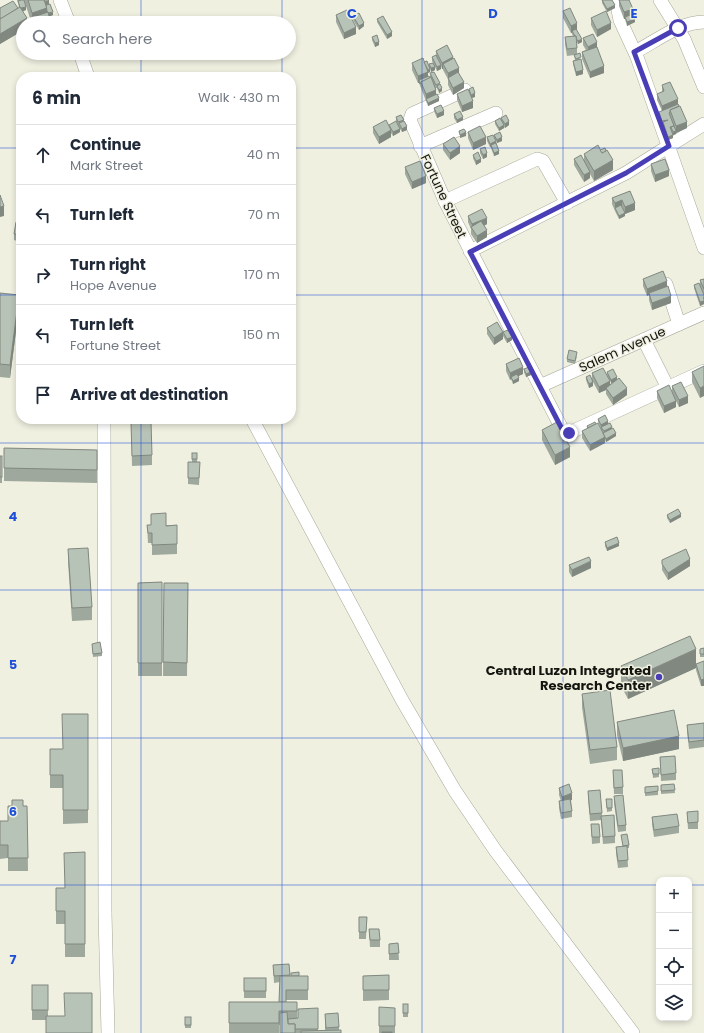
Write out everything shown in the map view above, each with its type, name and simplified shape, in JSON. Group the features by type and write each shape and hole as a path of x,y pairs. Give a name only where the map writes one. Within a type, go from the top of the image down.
{"street":[{"path":"60,0 66,16"},
{"path":"616,0 620,20 634,52 669,146 704,248"},
{"path":"660,0 678,28 704,87"},
{"path":"634,52 678,28 694,22 704,22"},
{"path":"82,60 86,72"},
{"name":"Fortune Street","path":"465,90 412,114 410,117 420,146 445,201 562,429 569,433 668,388"},
{"path":"420,146 496,113"},
{"path":"470,252 626,173 704,124"},
{"path":"445,201 538,160 543,161 567,203"},
{"path":"662,273 679,324"},
{"name":"Salem Avenue","path":"540,386 704,314"},
{"path":"644,340 668,388 704,371"},
{"path":"104,424 105,905 108,1033"},
{"path":"255,424 402,700 455,791 495,850 633,1033"}],"building":[{"path":"24,0 26,7 20,7 18,1"},
{"path":"28,0 44,0 47,8 32,13"},
{"path":"602,0 612,0 615,5 607,9"},
{"path":"619,0 629,0 633,9 624,12"},
{"path":"13,1 18,8 1,19 0,8"},
{"path":"50,4 53,12 48,13 46,5"},
{"path":"20,7 26,16 16,16 16,25 0,34 0,19"},
{"path":"570,8 577,23 571,26 563,11"},
{"path":"347,10 356,27 344,33 336,15"},
{"path":"606,11 611,23 597,30 591,18"},
{"path":"48,12 49,16 36,16"},
{"path":"359,13 364,23 359,26 353,16"},
{"path":"633,14 635,19 627,22 625,17"},
{"path":"383,16 392,32 387,35 377,19"},
{"path":"576,29 582,39 578,41 572,31"},
{"path":"593,34 597,42 588,47 583,38"},
{"path":"377,35 379,42 375,43 372,37"},
{"path":"576,36 577,48 567,49 565,37"},
{"path":"447,45 453,57 442,63 436,51"},
{"path":"597,47 604,66 590,72 582,52"},
{"path":"580,53 581,57 576,59 574,55"},
{"path":"436,55 441,65 437,67 432,57"},
{"path":"423,58 428,72 418,76 412,63"},
{"path":"454,58 459,68 448,73 443,64"},
{"path":"581,59 583,70 576,72 573,61"},
{"path":"427,61 430,69 428,70 424,62"},
{"path":"433,63 435,67 431,68 429,64"},
{"path":"434,72 440,83 436,85 430,73"},
{"path":"458,72 464,82 453,88 448,78"},
{"path":"429,76 430,78 421,82 420,84 419,80"},
{"path":"431,77 436,90 426,94 421,82"},
{"path":"670,82 678,99 662,106 657,94 664,91 662,85"},
{"path":"440,84 442,88 439,90 437,86"},
{"path":"473,87 475,93 471,95 469,89"},
{"path":"468,89 473,101 462,106 457,94"},
{"path":"437,94 439,98 428,103 426,99"},
{"path":"678,104 679,106 670,110 669,113 674,126 670,127 673,135 668,137 663,122 668,120 662,121 659,112"},
{"path":"441,105 444,111 437,114 434,108"},
{"path":"680,106 687,122 676,126 670,110"},
{"path":"460,111 463,117 457,120 454,114"},
{"path":"401,115 404,120 398,122 396,117"},
{"path":"506,115 509,121 505,124 501,118"},
{"path":"500,118 504,125 499,128 495,121"},
{"path":"386,120 391,130 379,137 373,127"},
{"path":"396,121 400,129 393,132 389,125"},
{"path":"404,121 407,126 402,129 399,123"},
{"path":"480,126 486,137 473,143 468,132"},
{"path":"674,126 676,131 673,132 671,127"},
{"path":"464,129 466,132 460,135 459,131"},
{"path":"500,132 502,137 497,140 494,135"},
{"path":"493,135 496,141 490,144 487,137"},
{"path":"454,137 460,146 450,153 443,144"},
{"path":"496,143 499,151 494,153 491,145"},
{"path":"598,145 602,153 607,150 613,160 594,171 584,154"},
{"path":"485,147 487,153 483,155 480,149"},
{"path":"605,148 606,151 602,153 600,150"},
{"path":"478,152 481,159 476,161 473,155"},
{"path":"581,155 590,172 584,175 574,159"},
{"path":"665,159 669,170 655,175 651,164"},
{"path":"420,161 426,176 412,182 405,167"},
{"path":"630,191 635,203 625,207 622,200 615,203 612,198"},
{"path":"0,195 4,206 0,207"},
{"path":"621,205 625,213 619,216 615,208"},
{"path":"482,209 487,218 472,224 468,216"},
{"path":"481,221 487,230 477,236 471,227"},
{"path":"16,222 16,234 14,234"},
{"path":"663,271 667,281 647,289 643,279"},
{"path":"704,279 704,289 700,280"},
{"path":"699,283 704,295 704,301 700,302 694,285"},
{"path":"668,286 671,296 652,303 649,293"},
{"path":"0,293 16,295 16,318 10,365 0,364"},
{"path":"497,322 503,332 494,338 487,328"},
{"path":"508,330 512,337 507,339 503,332"},
{"path":"569,350 577,352 575,361 567,359"},
{"path":"519,358 523,367 510,373 506,364"},
{"path":"704,366 704,386 700,388 692,372"},
{"path":"529,367 531,372 526,374 524,369"},
{"path":"603,368 610,381 599,387 592,373"},
{"path":"613,369 617,377 611,380 607,372"},
{"path":"517,374 519,378 513,381 511,377"},
{"path":"590,375 593,382 589,384 586,377"},
{"path":"619,378 627,388 613,398 606,388"},
{"path":"681,382 688,396 679,400 672,386"},
{"path":"669,385 676,401 664,406 657,391"},
{"path":"605,415 608,421 601,425 598,419"},
{"path":"557,422 570,447 555,455 542,430"},
{"path":"595,422 596,424 588,428 587,426"},
{"path":"598,423 605,437 590,445 582,431"},
{"path":"610,423 612,427 604,431 601,427"},
{"path":"131,424 151,424 152,455 132,456"},
{"path":"613,428 616,433 606,439 603,433"},
{"path":"4,448 97,450 97,470 4,468"},
{"path":"192,453 197,453 197,459 192,459"},
{"path":"0,456 2,456 2,477 0,477"},
{"path":"188,462 200,462 199,478 188,478"},
{"path":"678,509 681,514 670,520 667,515"},
{"path":"166,513 166,526 177,525 177,544 152,545 152,533 148,533 147,525 151,525 151,514"},
{"path":"617,537 619,543 607,548 605,542"},
{"path":"88,548 92,607 72,608 68,549"},
{"path":"686,549 690,559 668,573 662,564 662,560"},
{"path":"589,557 591,561 572,570 569,565"},
{"path":"162,582 162,663 138,663 138,583"},
{"path":"164,583 188,583 187,663 163,662"},
{"path":"690,636 696,649 628,680 621,666"},
{"path":"100,642 102,653 93,654 92,644"},
{"path":"704,648 704,654 700,654 700,649"},
{"path":"704,661 704,679 701,680 696,664"},
{"path":"610,690 617,747 590,750 582,694"},
{"path":"674,710 679,736 623,748 617,722"},
{"path":"62,714 88,714 88,810 63,810 63,775 50,775 50,749 63,749"},
{"path":"704,723 704,740 689,742 687,725"},
{"path":"675,756 676,773 661,775 660,757"},
{"path":"659,768 659,774 653,774 652,769"},
{"path":"613,770 622,770 623,787 614,788"},
{"path":"569,784 572,793 562,797 559,788"},
{"path":"674,784 675,790 661,791 661,785"},
{"path":"658,786 658,791 645,793 645,787"},
{"path":"600,790 602,813 590,814 588,791"},
{"path":"623,795 626,825 618,826 614,796"},
{"path":"570,799 572,811 561,813 559,801"},
{"path":"606,799 612,799 612,808 607,808"},
{"path":"12,800 23,800 23,806 27,806 28,858 8,858 8,845 0,845 0,821 8,821 8,806 12,806"},
{"path":"698,811 698,822 688,823 687,812"},
{"path":"677,814 679,826 654,830 652,817"},
{"path":"614,815 615,836 603,837 601,816"},
{"path":"591,824 599,824 600,837 592,837"},
{"path":"627,834 629,845 623,846 621,835"},
{"path":"627,846 628,860 618,861 616,847"},
{"path":"85,852 85,944 65,944 65,911 56,911 56,888 65,888 64,853"},
{"path":"359,917 367,917 366,932 359,932"},
{"path":"369,929 379,929 380,940 370,940"},
{"path":"398,943 399,953 389,954 389,944"},
{"path":"289,964 290,975 274,976 273,965"},
{"path":"299,972 299,976 291,976 291,973"},
{"path":"389,975 389,990 363,990 363,976"},
{"path":"280,976 308,976 308,990 286,990 286,1002 279,1002"},
{"path":"244,978 266,978 266,991 244,991"},
{"path":"32,985 48,985 48,1010 32,1010"},
{"path":"64,993 92,993 92,1033 46,1033 46,1016 65,1016"},
{"path":"229,1002 297,1002 297,1011 279,1011 279,1023 229,1023"},
{"path":"403,1004 408,1004 408,1013 403,1013"},
{"path":"379,1007 395,1008 395,1026 379,1026"},
{"path":"318,1008 318,1029 295,1029 295,1024 288,1024 288,1019 298,1018 298,1009"},
{"path":"287,1012 288,1024 295,1024 295,1033 280,1033 280,1013"},
{"path":"338,1013 339,1027 326,1028 325,1014"},
{"path":"185,1017 191,1017 191,1025 185,1025"},
{"path":"341,1030 341,1033 301,1033 301,1031"}],"place":[{"name":"Central Luzon Integrated Research Center","path":"659,677"}],"route":[{"path":"569,433 562,429 470,252 626,173 669,146 634,52 678,28"}]}
